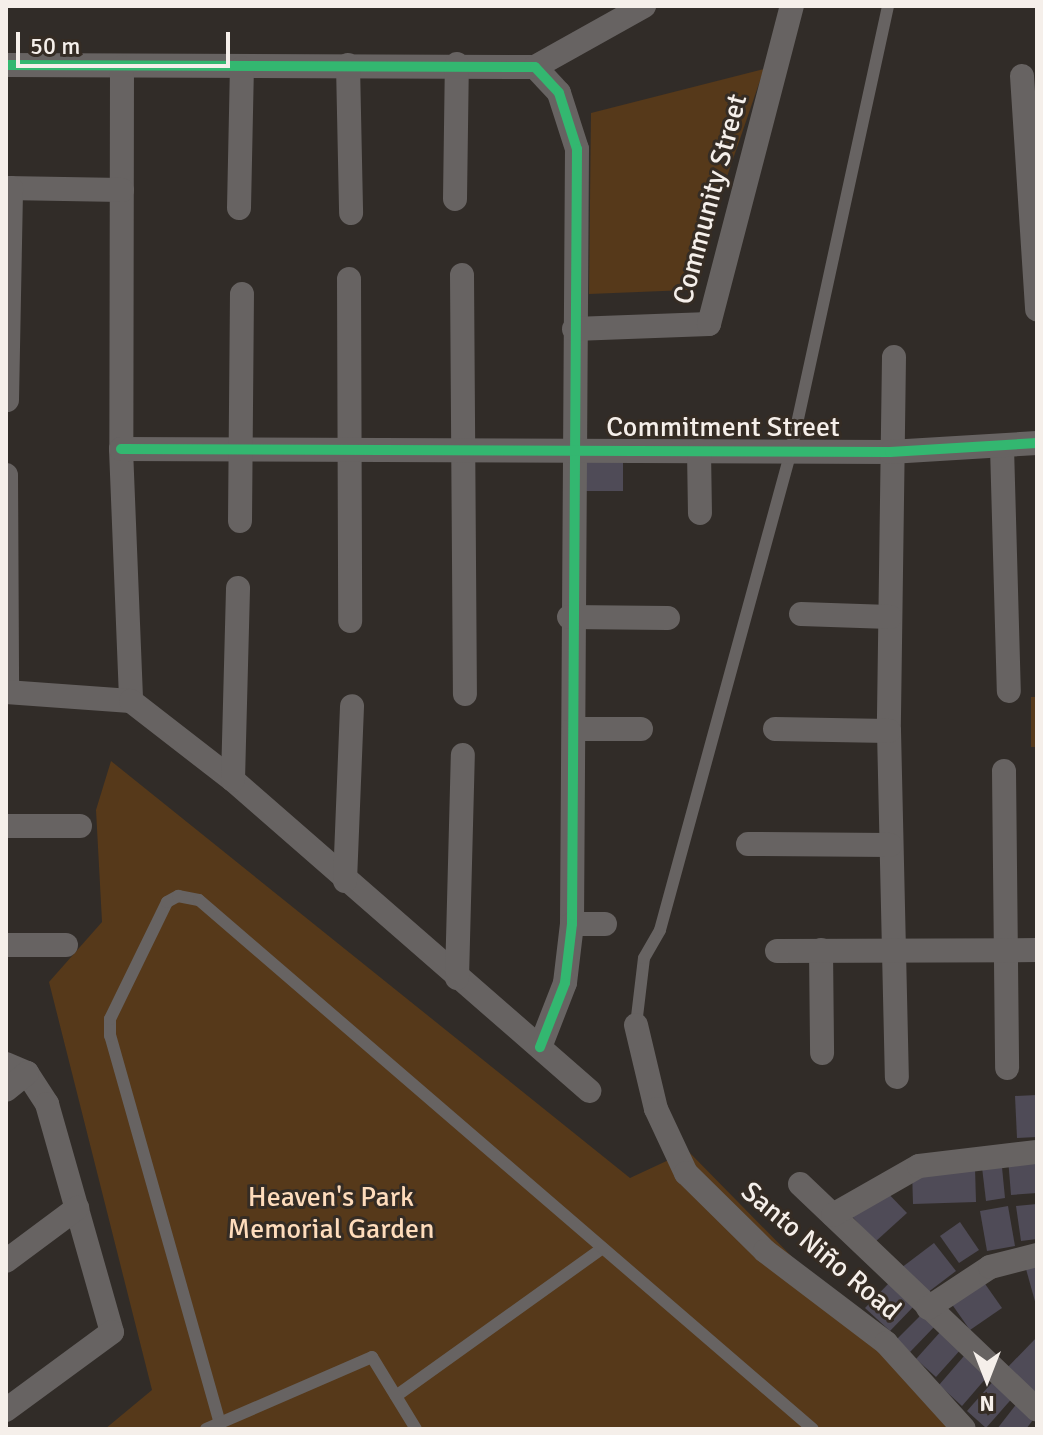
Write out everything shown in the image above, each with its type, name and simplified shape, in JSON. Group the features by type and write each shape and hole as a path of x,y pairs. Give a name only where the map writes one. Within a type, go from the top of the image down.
{"street":[{"path":"6,65 242,68 457,64 535,67 644,6"},
{"name":"Community Street","path":"574,329 709,324 792,6"},
{"path":"455,199 457,64"},
{"path":"348,65 351,213"},
{"path":"122,67 121,449 131,701"},
{"path":"535,67 559,93 577,149 569,617 574,729 572,924 565,983 540,1047"},
{"path":"239,208 242,68"},
{"path":"1022,76 1030,112 1037,310"},
{"path":"7,400 8,188 122,190"},
{"path":"462,275 458,453 465,694"},
{"path":"349,279 350,621"},
{"path":"240,521 242,294"},
{"path":"894,357 890,452 889,731 890,845 898,951 897,1077"},
{"name":"Commitment Street","path":"121,449 458,453 571,450 890,452 1037,443"},
{"path":"1002,447 1009,691"},
{"path":"699,451 700,513"},
{"path":"6,475 7,692 131,701 233,780 345,881 590,1091"},
{"path":"233,780 238,588"},
{"path":"801,614 890,617"},
{"path":"569,617 668,618"},
{"path":"345,881 352,706"},
{"path":"574,729 641,729"},
{"path":"775,729 889,731"},
{"path":"457,978 463,755"},
{"path":"1004,771 1007,1068"},
{"path":"6,826 80,826"},
{"path":"748,844 890,845"},
{"path":"572,924 605,924"},
{"path":"6,945 66,945"},
{"path":"821,950 822,1053"},
{"path":"777,951 1037,950"},
{"name":"Santo Niño Road","path":"636,1025 656,1109 686,1173 765,1251 886,1343 964,1429"},
{"path":"6,1090 16,1068 47,1104 112,1332 6,1410"},
{"path":"833,1215 919,1166 1037,1152"},
{"path":"800,1184 1037,1410"},
{"path":"6,1261 77,1208"},
{"path":"928,1308 990,1267 1037,1255"}],"lane":[{"path":"636,1025 644,958 660,930 791,451 888,6"},
{"path":"219,1420 110,1036 110,1019 154,928 178,896 199,900 813,1429"},
{"path":"396,1396 603,1248"},
{"path":"206,1429 219,1420 372,1357 416,1429"}],"green space":[{"path":"764,69 688,290 589,294 591,113"},
{"path":"1031,697 1037,697 1037,747 1031,747"},
{"name":"Heaven's Park Memorial Garden","path":"111,761 630,1178 688,1151 961,1429 105,1429 152,1390 49,982 102,922 96,810"}],"building":[{"path":"577,456 623,456 623,491 576,491"},
{"path":"1037,1095 1037,1137 1017,1138 1015,1096"},
{"path":"1037,1156 1037,1193 1011,1195 1008,1158"},
{"path":"1001,1157 1005,1198 986,1201 981,1159"},
{"path":"975,1168 976,1202 913,1204 912,1170"},
{"path":"881,1186 907,1213 875,1242 850,1214"},
{"path":"1037,1204 1037,1239 1021,1241 1016,1206"},
{"path":"1008,1206 1015,1246 987,1251 980,1211"},
{"path":"960,1222 979,1250 959,1263 940,1236"},
{"path":"934,1243 956,1271 923,1296 901,1268"},
{"path":"1037,1266 1037,1305 1036,1305 1026,1269"},
{"path":"983,1281 1002,1308 970,1330 951,1303"},
{"path":"890,1282 915,1305 890,1331 865,1308"},
{"path":"922,1314 935,1326 910,1352 897,1339"},
{"path":"942,1330 962,1348 936,1377 916,1359"},
{"path":"1037,1337 1037,1399 1005,1370"},
{"path":"964,1356 987,1377 962,1406 939,1385"},
{"path":"996,1378 1015,1395 986,1428 967,1411"},
{"path":"1018,1402 1036,1416 1026,1429 997,1429"}],"cycle path":[{"path":"6,65 535,67 559,93 577,149 572,924 565,983 540,1047"},
{"path":"121,449 890,452 1037,443"}]}
